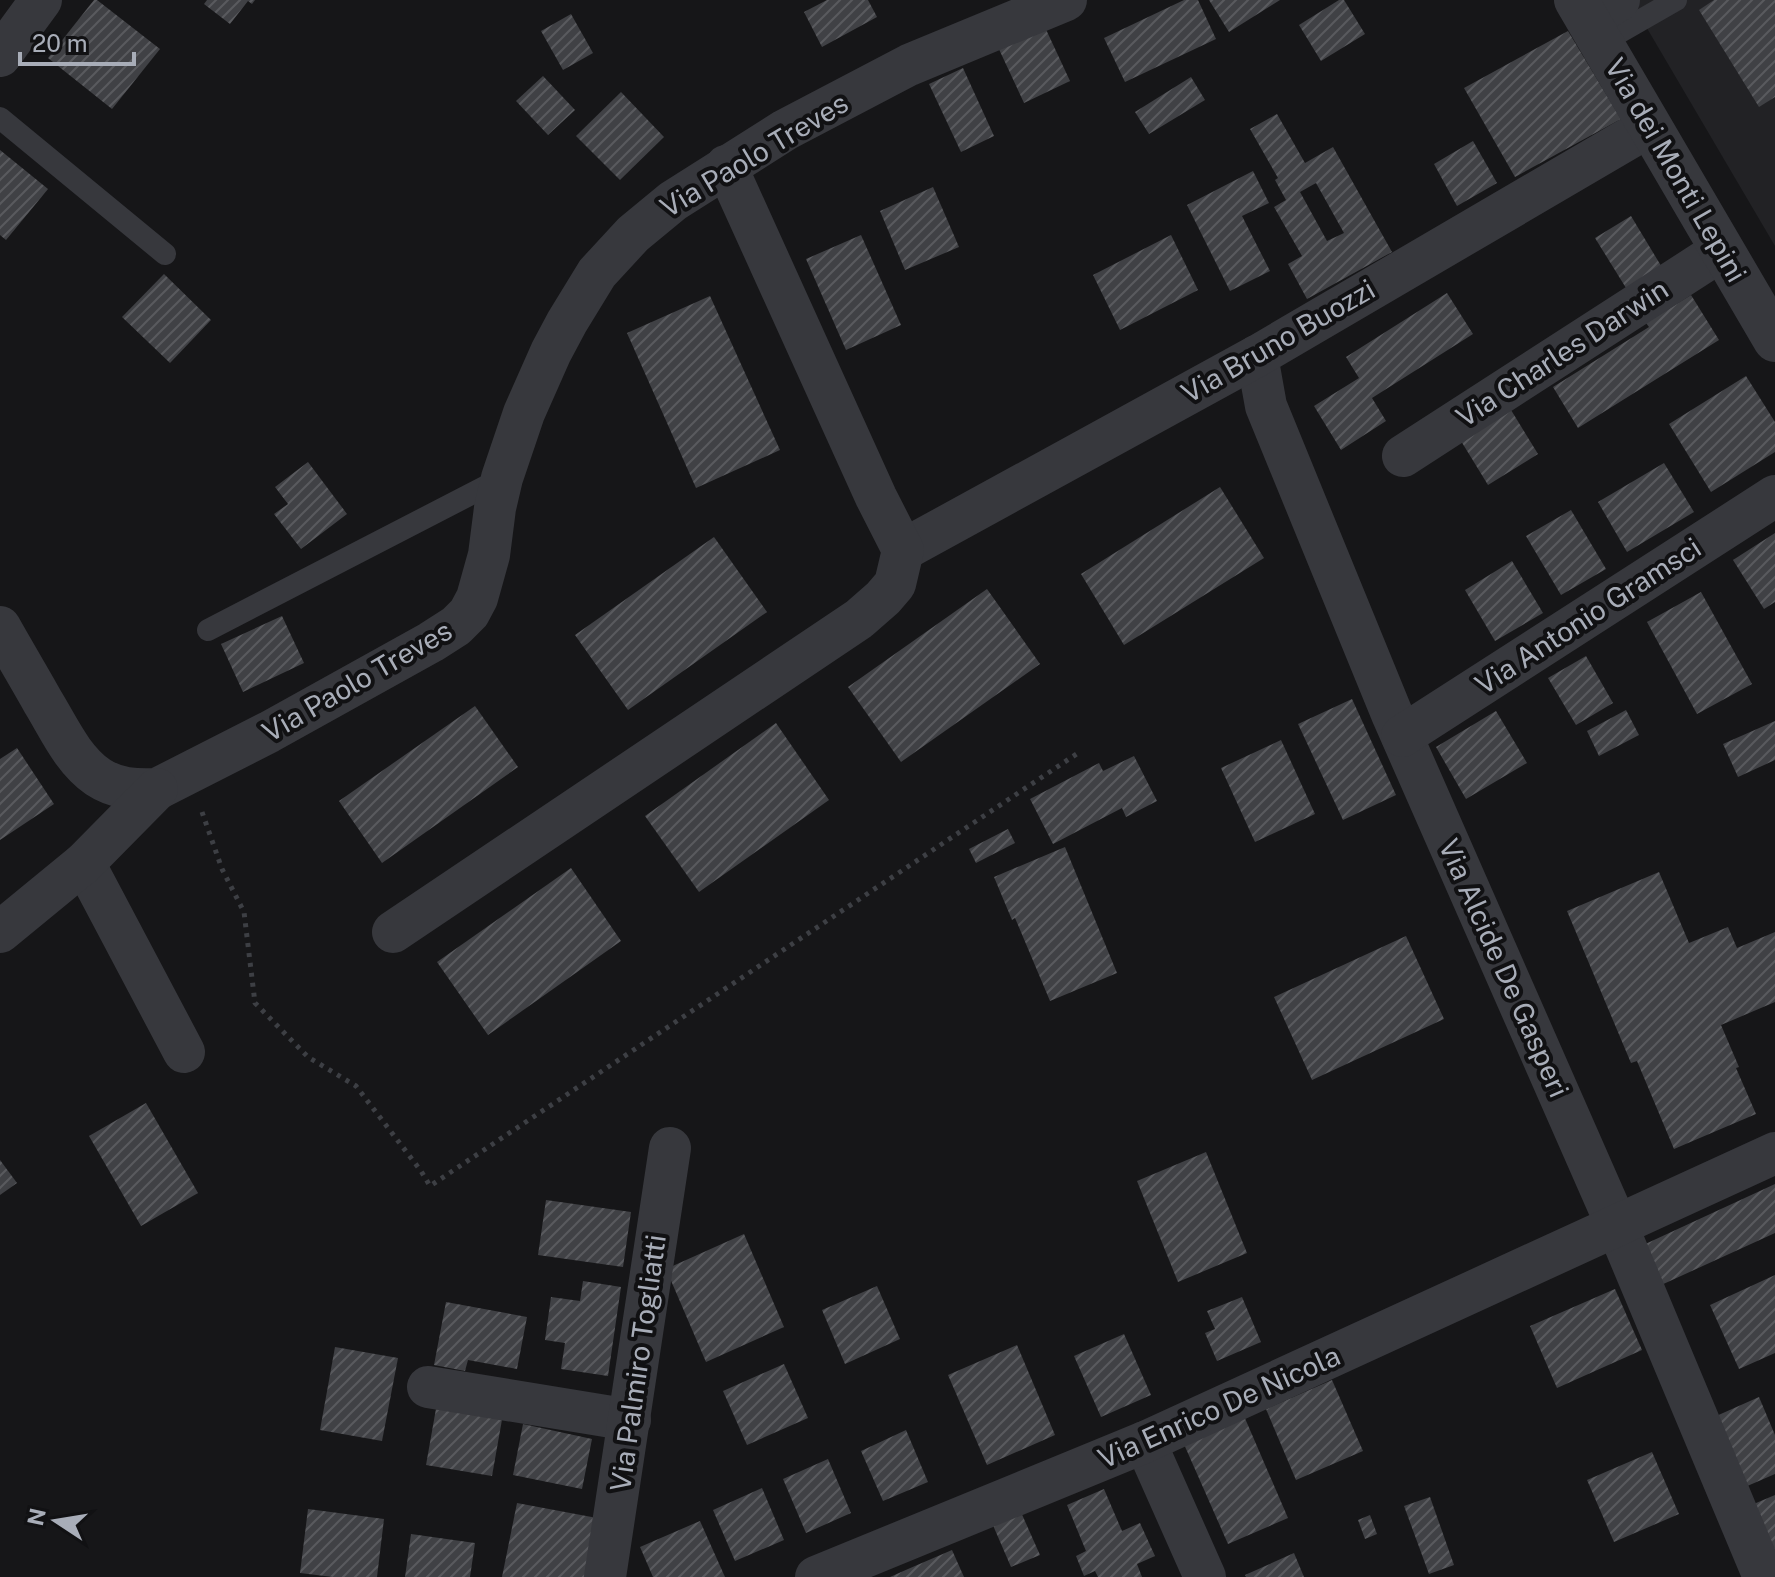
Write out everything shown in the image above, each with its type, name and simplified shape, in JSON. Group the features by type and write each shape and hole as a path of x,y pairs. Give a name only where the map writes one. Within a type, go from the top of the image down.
{"street":[{"path":"0,56 41,0"},
{"name":"Via Paolo Treves","path":"172,781 269,732 431,642 456,626 469,613 483,577 502,478 538,380 567,322 597,273 654,215 785,130 909,65 1066,0"},
{"name":"Via dei Monti Lepini","path":"1596,16 1650,126 1775,340"},
{"name":"Via Bruno Buozzi","path":"903,550 1257,356 1650,126"},
{"path":"393,932 859,619 895,584 903,550 726,166"},
{"name":"Via Charles Darwin","path":"1403,456 1722,250"},
{"name":"Via Alcide De Gasperi","path":"1257,356 1266,406 1402,736 1617,1226 1764,1577"},
{"name":"Via Antonio Gramsci","path":"1402,736 1775,496"},
{"path":"0,627 64,738 97,777 123,788 140,790 172,781"},
{"path":"0,932 84,863 172,781"},
{"path":"84,863 184,1052"},
{"name":"Via Palmiro Togliatti","path":"605,1577 670,1148"},
{"name":"Via Enrico De Nicola","path":"816,1577 1145,1442 1775,1153"},
{"path":"428,1387 630,1420"},
{"path":"1145,1442 1205,1577"}],"lane":[{"path":"1596,16 1676,0"},
{"path":"0,118 165,254"},
{"path":"208,630 502,478"}],"path":[{"path":"172,781 244,912 255,1003 308,1057 356,1086 430,1186 1081,751"}],"shaded area":[{"path":"1775,0 1775,246 1631,1"}],"building":[{"path":"94,0 160,49 112,109 48,58"},
{"path":"207,0 255,0 252,4 248,1 230,24 204,4"},
{"path":"827,0 868,0 877,17 822,47 804,12"},
{"path":"1184,0 1198,0 1216,39 1125,82 1104,38"},
{"path":"1209,0 1280,0 1229,32"},
{"path":"1339,0 1344,0 1365,34 1321,61 1299,25"},
{"path":"1714,0 1775,0 1775,97 1759,107 1699,10"},
{"path":"571,14 593,53 563,70 541,31"},
{"path":"1043,23 1070,81 1024,103 997,45"},
{"path":"1568,31 1621,119 1515,177 1464,88"},
{"path":"963,68 994,136 961,152 929,84"},
{"path":"543,76 575,110 548,135 516,101"},
{"path":"1191,77 1205,100 1149,134 1135,112"},
{"path":"621,92 664,137 620,180 576,136"},
{"path":"1277,114 1305,163 1333,147 1392,252 1307,299 1288,264 1302,256 1274,207 1286,200 1275,180 1278,178 1250,129","holes":["1316,183 1344,233 1327,241 1300,192"]},
{"path":"1473,141 1497,183 1457,206 1434,164"},
{"path":"0,150 48,189 6,240 0,235"},
{"path":"1253,171 1269,203 1242,216 1270,271 1230,291 1187,205"},
{"path":"933,187 959,247 905,270 880,211"},
{"path":"1631,216 1666,274 1631,296 1595,238"},
{"path":"861,235 901,325 846,350 806,259"},
{"path":"1171,235 1198,290 1120,330 1093,275"},
{"path":"164,274 211,320 170,363 122,317"},
{"path":"1447,293 1473,334 1372,398 1386,421 1341,450 1314,406 1359,378 1346,357"},
{"path":"1691,295 1719,340 1578,428 1553,387 1649,327 1646,323"},
{"path":"710,296 780,450 696,488 627,333"},
{"path":"1746,376 1775,422 1775,452 1711,492 1669,424"},
{"path":"1511,410 1538,454 1488,485 1461,441"},
{"path":"308,462 347,514 301,549 274,514 288,504 275,487"},
{"path":"1664,463 1694,512 1627,552 1598,502"},
{"path":"1220,487 1264,558 1124,645 1081,574"},
{"path":"1571,510 1606,569 1561,595 1526,536"},
{"path":"1775,533 1775,602 1764,609 1733,560"},
{"path":"714,537 767,612 628,710 575,635"},
{"path":"1512,561 1543,613 1495,641 1465,590"},
{"path":"987,589 1040,664 901,762 848,687"},
{"path":"1701,592 1752,684 1697,714 1647,622"},
{"path":"282,616 304,663 243,692 221,644"},
{"path":"1586,656 1613,703 1576,725 1548,678"},
{"path":"1352,699 1396,795 1343,820 1298,724"},
{"path":"475,706 518,767 382,863 339,801"},
{"path":"1626,710 1639,735 1599,756 1587,731"},
{"path":"1496,711 1527,763 1466,799 1436,747"},
{"path":"1775,721 1775,760 1738,777 1723,744"},
{"path":"776,723 829,800 699,892 645,816"},
{"path":"1281,740 1315,814 1255,842 1221,768"},
{"path":"17,748 54,804 0,840 0,759"},
{"path":"1134,756 1157,801 1126,817 1122,808 1053,844 1030,799 1099,763 1103,771"},
{"path":"1008,829 1015,843 976,863 969,849"},
{"path":"1065,847 1117,973 1050,1001 994,877"},
{"path":"571,868 621,941 488,1035 437,962"},
{"path":"1659,872 1689,943 1728,927 1737,948 1775,932 1775,1002 1721,1025 1756,1114 1674,1149 1637,1061 1631,1063 1567,911"},
{"path":"1406,936 1444,1019 1312,1080 1274,997"},
{"path":"146,1103 198,1193 141,1226 89,1136"},
{"path":"1206,1152 1247,1253 1178,1282 1137,1181"},
{"path":"0,1160 17,1183 0,1195"},
{"path":"1775,1184 1775,1233 1659,1286 1641,1246"},
{"path":"546,1200 631,1212 623,1267 538,1255"},
{"path":"744,1234 784,1327 706,1362 666,1269"},
{"path":"1775,1275 1775,1353 1739,1369 1710,1305"},
{"path":"583,1281 621,1287 608,1376 561,1369 565,1343 545,1340 551,1297 580,1301"},
{"path":"877,1286 900,1339 845,1364 822,1310"},
{"path":"1615,1289 1642,1350 1557,1388 1530,1326"},
{"path":"1242,1297 1261,1342 1217,1361 1205,1333 1215,1329 1207,1311"},
{"path":"446,1302 527,1317 517,1369 468,1360 465,1371 434,1365"},
{"path":"1124,1334 1151,1395 1101,1417 1074,1356"},
{"path":"1017,1345 1055,1435 987,1465 948,1375"},
{"path":"335,1347 398,1358 382,1441 320,1430"},
{"path":"784,1364 808,1418 747,1445 723,1391"},
{"path":"1332,1380 1363,1451 1296,1480 1266,1409"},
{"path":"1759,1397 1775,1435 1775,1474 1745,1487 1714,1417"},
{"path":"437,1403 503,1414 492,1476 426,1465"},
{"path":"1244,1416 1288,1518 1228,1544 1183,1442"},
{"path":"523,1424 592,1439 582,1489 513,1475"},
{"path":"906,1430 928,1482 883,1501 861,1451"},
{"path":"1652,1452 1679,1514 1614,1542 1587,1480"},
{"path":"828,1459 851,1513 806,1533 783,1479"},
{"path":"762,1488 784,1540 735,1561 713,1510"},
{"path":"1104,1489 1122,1531 1140,1523 1155,1556 1137,1564 1142,1577 1098,1577 1095,1571 1084,1576 1076,1556 1086,1551 1067,1505"},
{"path":"1775,1495 1775,1554 1749,1506"},
{"path":"1430,1497 1454,1565 1429,1574 1404,1506"},
{"path":"517,1503 597,1518 586,1577 502,1577"},
{"path":"308,1509 384,1519 377,1577 300,1573"},
{"path":"1020,1510 1040,1555 1011,1567 992,1523"},
{"path":"1370,1515 1377,1534 1365,1539 1358,1520"},
{"path":"700,1521 725,1577 653,1577 640,1547"},
{"path":"411,1534 475,1543 470,1577 405,1577"},
{"path":"952,1550 964,1577 890,1577 908,1569"},
{"path":"1294,1553 1304,1577 1245,1575"}]}
